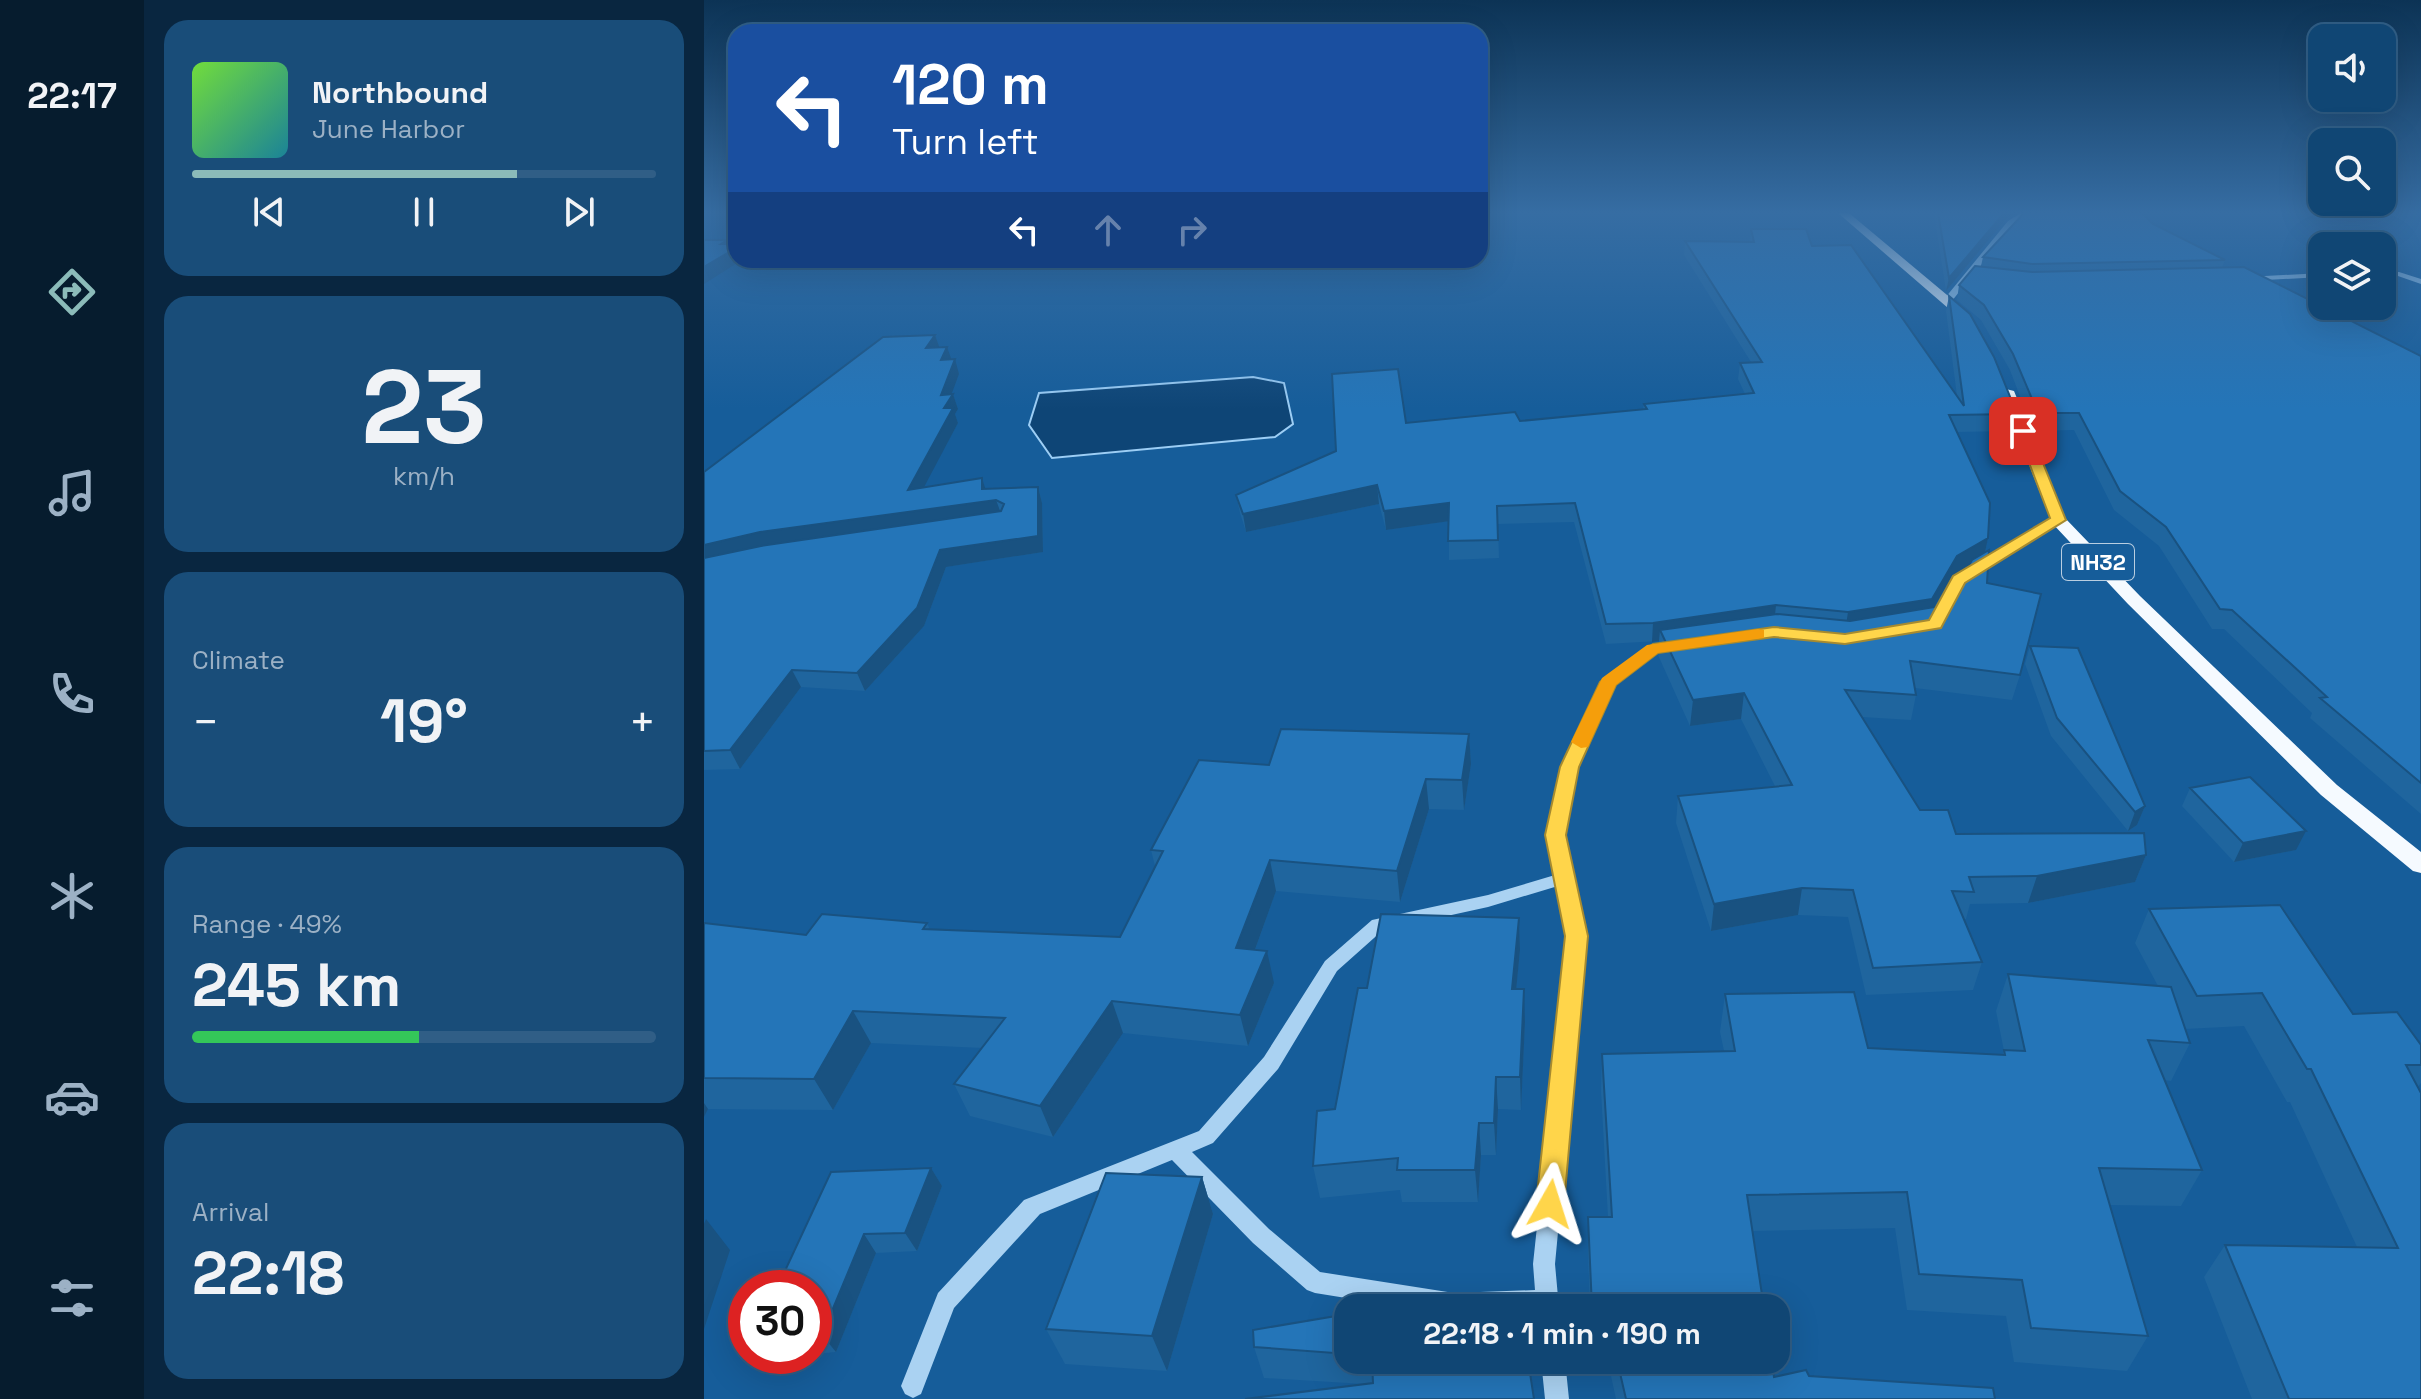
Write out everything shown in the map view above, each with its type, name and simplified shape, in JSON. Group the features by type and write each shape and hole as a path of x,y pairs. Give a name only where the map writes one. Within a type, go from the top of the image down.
{"main road":[{"path":"1922,278 1974,325 1981,337"},
{"name":"NH32","path":"2000,372 2058,520 2134,600 2329,790 2421,865"}],"street":[{"path":"1948,300 1966,278"},
{"path":"2235,279 2251,278"},
{"path":"1920,627 1935,624 1959,580 2058,520"},
{"path":"1547,1294 1544,1264 1577,936 1555,835 1570,767 1609,682 1653,649 1698,643"},
{"path":"913,1386 946,1301 1032,1207 1206,1137 1271,1063 1331,966 1378,925 1488,901 1564,878"},
{"path":"1175,1149 1261,1236 1315,1282 1391,1294"},
{"path":"1554,1374 1557,1399"}],"water":[{"path":"1253,377 1284,383 1293,424 1275,437 1052,458 1029,425 1039,393"}],"building":[{"path":"1709,278 1874,278 1964,406 1949,296 1970,314 1994,357 2017,414 1949,415 1990,503 1988,538 1957,556 1932,599 1848,612 1776,605 1653,623 1606,624 1575,503 1497,506 1498,540 1448,541 1449,503 1384,511 1377,485 1243,514 1236,495 1336,451 1332,374 1398,369 1406,423 1515,412 1520,421 1647,409 1644,404 1754,393 1740,363 1762,362"},
{"path":"1965,278 2266,278 2308,299 2308,320 2349,320 2421,356 2421,783 2320,698 2327,697 2232,610 2220,609 2166,527 2120,491 2079,413 2038,413 2013,354 1984,305 1959,285"},
{"path":"935,335 926,348 947,347 941,360 955,359 941,395 953,394 944,408 953,408 908,490 982,478 982,489 1038,487 1038,536 940,550 917,608 857,673 792,670 730,750 704,751 704,558 761,546 1001,511 1004,504 996,500 760,532 704,545 704,472 883,337"},
{"path":"1989,550 1987,583 2041,594 2020,675 1910,661 1916,695 1845,690 1920,810 1948,810 1956,834 2144,833 2146,855 2037,876 1969,877 1974,892 1952,891 1982,962 1873,968 1853,890 1802,888 1714,904 1678,796 1792,785 1744,693 1693,700 1660,630 1777,614 1850,621 1946,605 1972,560"},
{"path":"2030,646 2078,648 2145,806 2135,812 2057,718"},
{"path":"1281,729 1469,734 1462,780 1426,779 1397,871 1270,860 1236,948 1267,951 1240,1015 1112,1001 1040,1106 954,1084 1005,1018 853,1011 814,1079 704,1078 704,923 806,935 822,914 927,923 923,929 1120,937 1163,851 1151,850 1199,760 1269,765"},
{"path":"2250,777 2306,831 2243,843 2190,788"},
{"path":"2280,905 2353,1014 2397,1012 2421,1045 2421,1065 2406,1065 2421,1093 2421,1399 2289,1399 2225,1245 2398,1248 2311,1069 2307,1069 2262,993 2197,996 2149,909"},
{"path":"1381,914 1519,918 1512,989 1524,989 1520,1077 1496,1077 1494,1123 1479,1123 1475,1170 1397,1170 1398,1158 1313,1166 1317,1111 1335,1109 1358,988 1367,988"},
{"path":"2008,974 2171,987 2190,1043 2148,1040 2202,1170 2099,1168 2148,1336 2031,1328 2022,1280 1919,1274 1907,1192 1747,1195 1762,1294 1591,1294 1588,1217 1612,1217 1602,1054 1735,1051 1725,994 1854,992 1868,1048 2005,1055 2004,1050 2025,1051"},
{"path":"931,1168 905,1233 864,1234 832,1311 832,1270 785,1270 831,1172"},
{"path":"1106,1173 1202,1177 1152,1336 1046,1329"},
{"path":"1334,1316 1334,1353 1254,1347 1253,1330"},
{"path":"1806,1370 1809,1376 1993,1388 1995,1399 1626,1399 1620,1374 1773,1374 1774,1377"},
{"path":"1373,1374 1530,1374 1534,1399 1245,1399 1373,1383"}],"slow traffic":[{"path":"1581,742 1609,682 1653,649 1758,634"}],"route":[{"path":"1550,1204 1577,936 1555,835 1570,767 1609,682 1653,649 1774,632 1845,639 1935,624 1959,580 2058,520 2023,431"}]}
